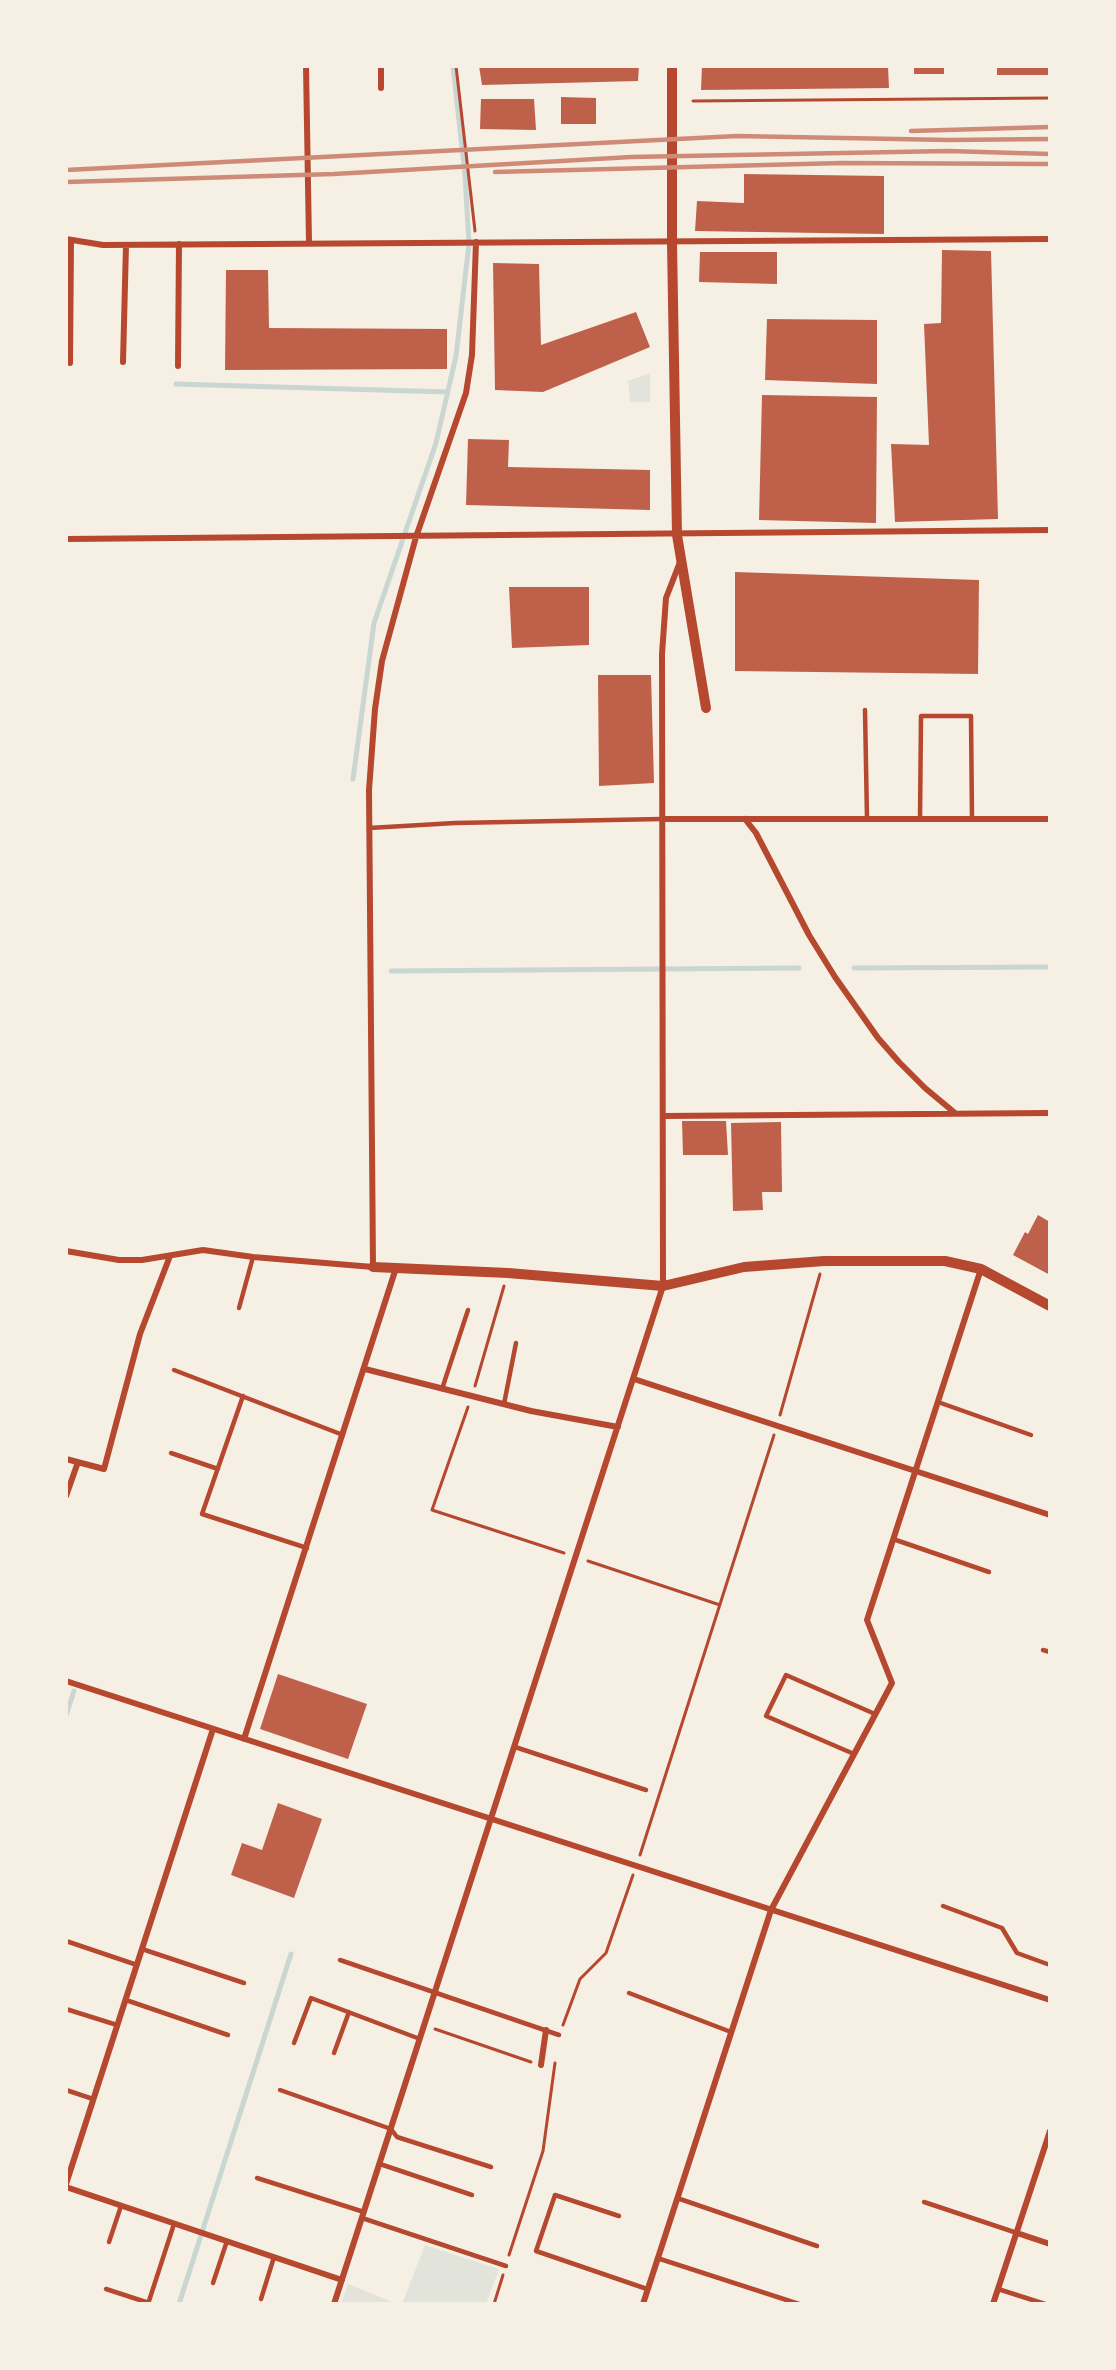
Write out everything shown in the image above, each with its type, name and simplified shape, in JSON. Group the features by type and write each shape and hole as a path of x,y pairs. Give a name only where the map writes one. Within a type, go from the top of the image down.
{"street":[{"path":"306,66 309,243"},
{"path":"381,66 381,88"},
{"path":"672,66 672,243 677,535 706,708"},
{"path":"70,363 69,239 103,245 126,245 1050,239"},
{"path":"373,1267 369,828 374,721 382,661 415,537 466,393 472,354 476,242"},
{"path":"178,366 179,244"},
{"path":"123,362 126,245"},
{"path":"66,539 1050,530"},
{"path":"334,2304 663,1286 662,654 666,598 680,560"},
{"path":"662,819 1050,819"},
{"path":"745,819 756,833 809,935 834,977 878,1038 899,1062 955,1113"},
{"path":"663,1116 1050,1113"},
{"path":"66,1251 119,1260 170,1256 203,1250 253,1257 373,1267 508,1274 663,1286 744,1267 824,1261 945,1261 981,1269 1050,1306"},
{"path":"66,1459 104,1469 140,1334 170,1256"},
{"path":"244,1739 396,1268"},
{"path":"642,2304 771,1910 892,1683 867,1620 981,1269"},
{"path":"365,1369 504,1404 618,1427"},
{"path":"633,1379 1050,1515"},
{"path":"66,1496 78,1462"},
{"path":"66,1681 1050,2000"},
{"path":"213,1729 66,2185 121,2206 342,2280"},
{"path":"541,2065 546,2031"},
{"path":"993,2304 1049,2136"},
{"path":"1017,2233 1050,2244"}],"lane":[{"path":"865,710 867,819"},
{"path":"920,819 921,716 971,716 972,819"},
{"path":"369,828 455,823 662,819"},
{"path":"239,1308 253,1257"},
{"path":"442,1389 468,1311"},
{"path":"504,1404 516,1344"},
{"path":"174,1370 343,1435"},
{"path":"243,1396 202,1514 307,1548"},
{"path":"938,1402 1031,1435"},
{"path":"171,1453 218,1469"},
{"path":"893,1539 989,1572"},
{"path":"1043,1650 1050,1652"},
{"path":"854,1754 766,1716 786,1675 875,1714"},
{"path":"515,1747 646,1790"},
{"path":"943,1906 1002,1928 1017,1953 1050,1965"},
{"path":"66,1941 137,1965"},
{"path":"142,1949 244,1983"},
{"path":"340,1960 560,2035"},
{"path":"629,1993 731,2032"},
{"path":"294,2043 311,1998 420,2039"},
{"path":"126,2000 228,2034"},
{"path":"66,2009 117,2025"},
{"path":"334,2053 349,2012"},
{"path":"66,2090 93,2099"},
{"path":"280,2090 391,2129 397,2137 491,2167"},
{"path":"380,2163 472,2195"},
{"path":"257,2178 506,2266"},
{"path":"619,2216 555,2195 536,2251 647,2289"},
{"path":"677,2198 817,2246"},
{"path":"924,2202 1017,2233"},
{"path":"109,2242 121,2206"},
{"path":"106,2289 149,2303 174,2224"},
{"path":"213,2283 227,2241"},
{"path":"261,2299 274,2257"},
{"path":"657,2258 799,2304"},
{"path":"998,2289 1045,2304"}],"path":[{"path":"456,66 476,242"},
{"path":"693,101 1050,98"},
{"path":"494,2304 543,2151 560,2035 580,1980 606,1953 720,1605 432,1510 471,1396 508,1274"},
{"path":"425,2025 541,2065"}],"shaded area":[{"path":"650,373 650,402 630,402 628,381"},
{"path":"425,2245 499,2269 486,2304 402,2304"},
{"path":"348,2284 397,2304 341,2304"}],"building":[{"path":"479,66 639,66 638,81 482,85"},
{"path":"702,66 888,66 889,88 701,90"},
{"path":"914,66 944,66 944,74 914,74"},
{"path":"997,66 1050,66 1050,75 997,75"},
{"path":"561,97 596,98 596,124 561,124"},
{"path":"481,99 534,99 536,130 480,129"},
{"path":"744,174 884,176 884,234 695,231 697,201 744,203"},
{"path":"942,250 991,251 998,519 895,522 891,444 929,445 924,324 941,323"},
{"path":"700,252 777,252 777,284 699,282"},
{"path":"493,263 539,264 541,345 636,312 650,347 543,392 495,390"},
{"path":"226,270 268,270 269,328 447,329 447,369 225,370"},
{"path":"767,319 877,320 877,384 765,380"},
{"path":"762,395 877,397 876,523 759,520"},
{"path":"468,439 509,440 508,467 650,470 650,510 466,505"},
{"path":"735,572 979,580 978,674 735,671"},
{"path":"509,587 589,587 589,645 512,648"},
{"path":"598,675 651,675 654,783 599,786"},
{"path":"682,1121 726,1121 728,1155 683,1155"},
{"path":"781,1122 782,1192 762,1192 763,1210 733,1211 731,1123"},
{"path":"1038,1215 1050,1222 1050,1275 1013,1255 1025,1232 1028,1234"},
{"path":"278,1674 367,1704 348,1759 260,1729"},
{"path":"278,1803 322,1819 294,1898 231,1875 242,1843 262,1850"}],"waterway":[{"path":"353,779 374,623 436,443 456,356 469,244 465,175 453,66"},
{"path":"176,384 447,392"},
{"path":"854,968 1050,967"},
{"path":"391,971 799,968"},
{"path":"66,1715 74,1691"},
{"path":"179,2304 291,1954"}],"railway":[{"path":"911,131 1050,127"},
{"path":"66,170 737,136 949,140 1050,139"},
{"path":"66,182 334,174 631,157 948,151 1050,154"},
{"path":"495,172 842,163 1050,164"}]}
